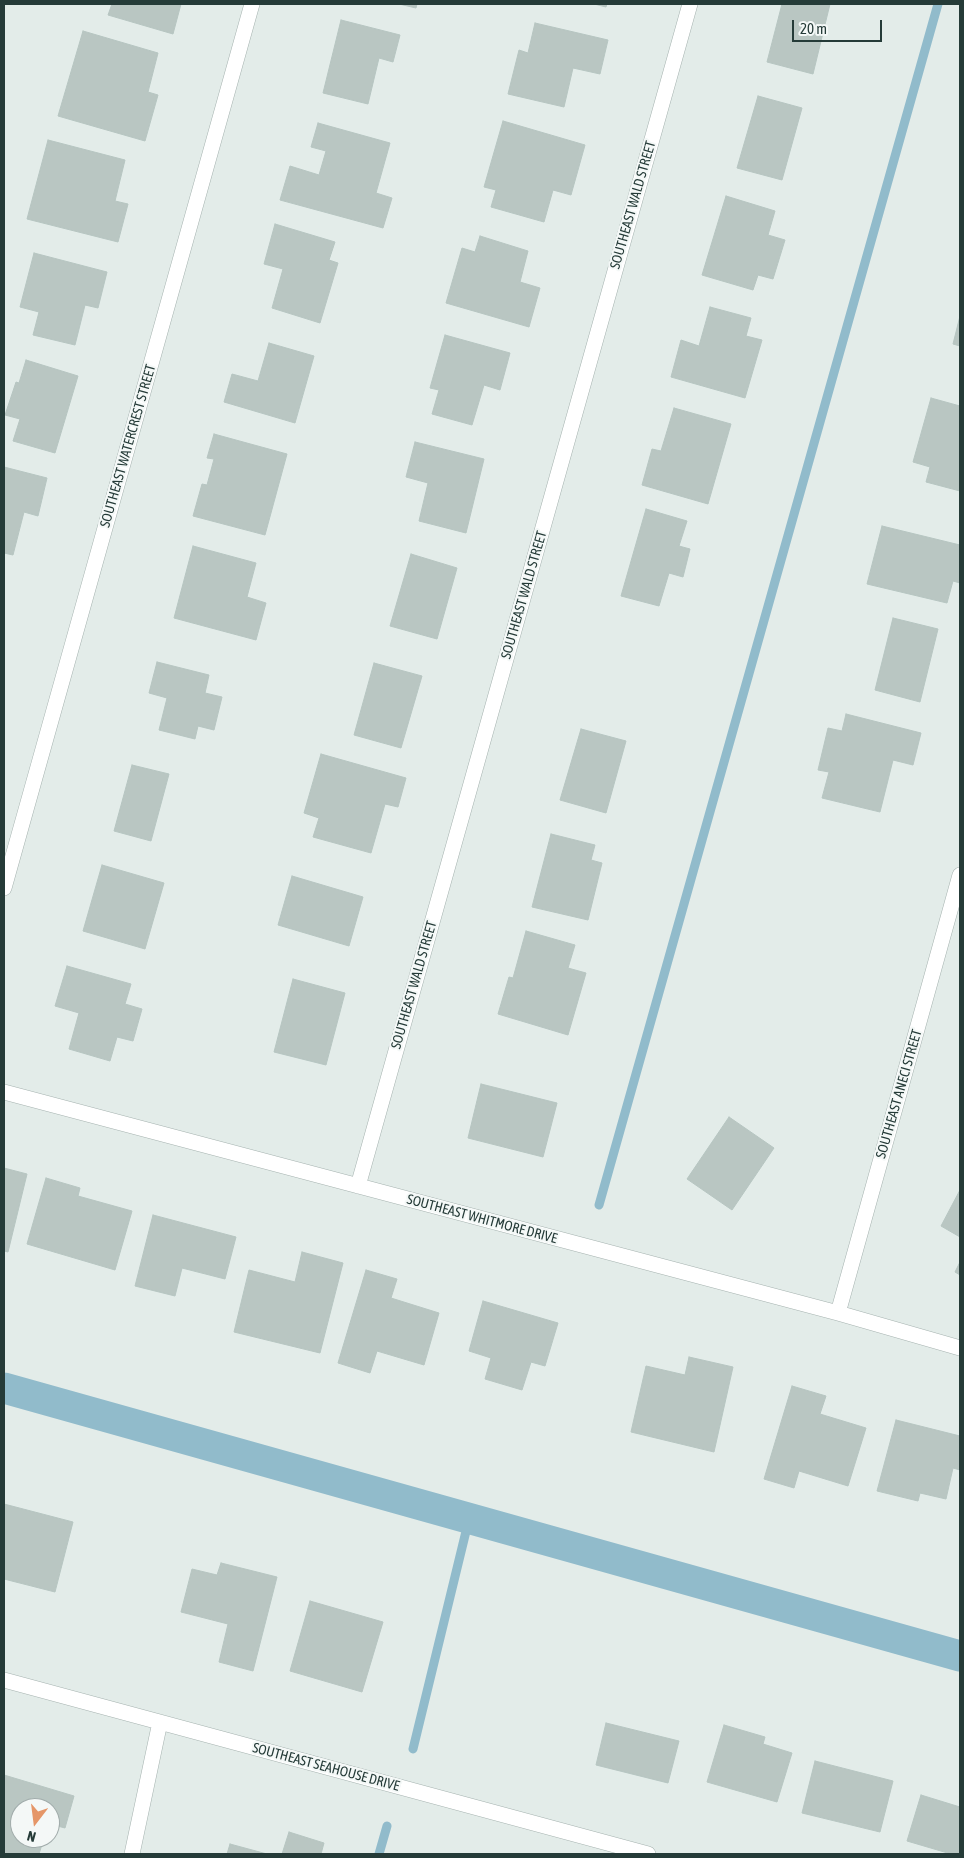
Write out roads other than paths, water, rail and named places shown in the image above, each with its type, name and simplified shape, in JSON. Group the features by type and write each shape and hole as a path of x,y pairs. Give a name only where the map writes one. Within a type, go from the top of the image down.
{"street":[{"name":"SOUTHEAST WATERCREST STREET","path":"4,888 252,4"},
{"name":"SOUTHEAST WALD STREET","path":"358,1186 690,4"},
{"name":"SOUTHEAST ANECI STREET","path":"838,1313 955,916 960,875"},
{"name":"SOUTHEAST WHITMORE DRIVE","path":"4,1092 838,1313 960,1348"},
{"name":"SOUTHEAST SEAHOUSE DRIVE","path":"4,1680 648,1854"},
{"path":"132,1854 160,1722"}],"waterway":[{"path":"599,1205 938,4"},
{"path":"4,1388 960,1656"},
{"path":"413,1749 469,1519"},
{"path":"379,1854 387,1826"}]}
